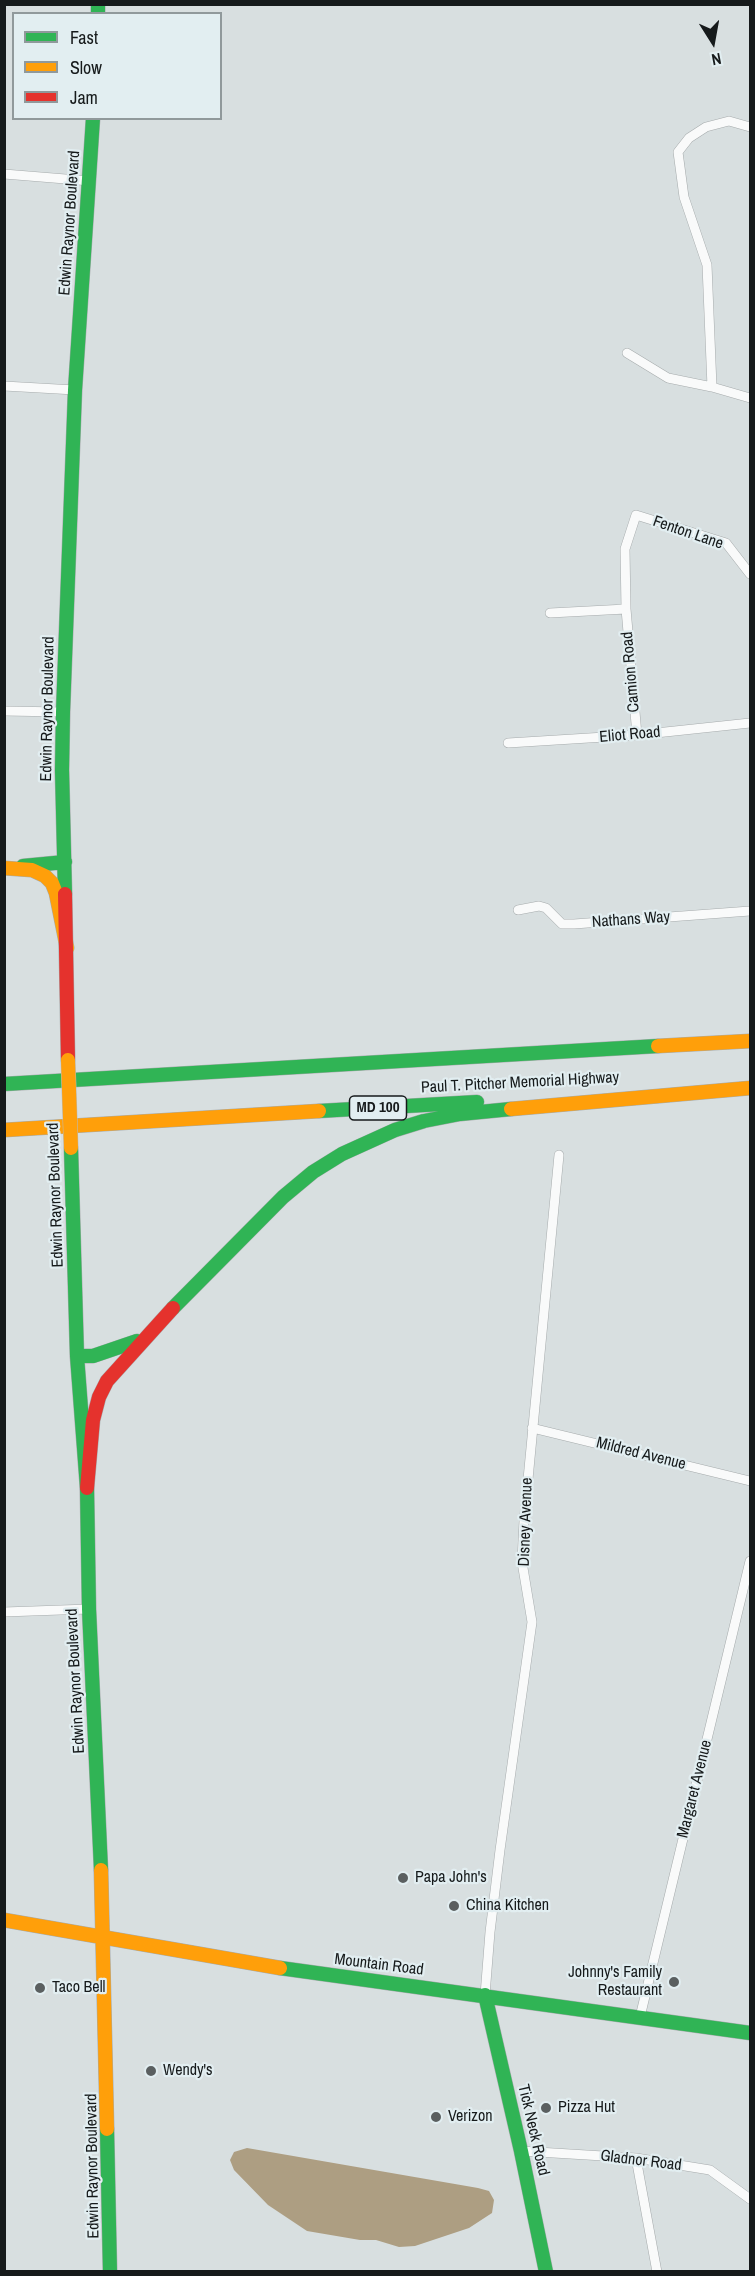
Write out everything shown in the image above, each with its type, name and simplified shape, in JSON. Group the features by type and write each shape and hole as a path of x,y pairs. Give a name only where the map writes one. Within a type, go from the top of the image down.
{"main road":[{"name":"Edwin Raynor Boulevard","path":"93,120 75,390 62,770 77,1356 87,1488 89,1609 104,1937 110,2271"},
{"path":"4,868 65,862"},
{"path":"4,868 32,870 45,876 52,883 67,948"},
{"name":"Paul T. Pitcher Memorial Highway","path":"4,1084 750,1041"},
{"path":"4,1073 139,1076"},
{"path":"87,1488 93,1420 99,1397 107,1381 146,1336 283,1197 313,1172 342,1154 395,1130 424,1121 460,1114 750,1087"},
{"name":"Paul T. Pitcher Memorial Highway","path":"4,1130 750,1087"},
{"path":"77,1356 93,1356 115,1350 146,1336"},
{"name":"Mountain Road","path":"4,1920 320,1975 485,1995 750,2033"},
{"name":"Tick Neck Road","path":"485,1995 546,2271"}],"street":[{"path":"712,387 707,265 684,197 678,152 689,138 706,127 729,121 750,127"},
{"path":"4,174 90,181"},
{"path":"627,353 668,378 750,398"},
{"path":"4,386 75,390"},
{"name":"Fenton Lane","path":"626,609 625,549 636,515 726,543 750,574"},
{"path":"550,614 626,609"},
{"name":"Camion Road","path":"626,609 637,735"},
{"path":"4,711 63,712"},
{"name":"Eliot Road","path":"508,744 637,735 750,723"},
{"name":"Nathans Way","path":"518,910 539,906 546,909 562,924 750,911"},
{"name":"Disney Avenue","path":"485,1995 500,1850 532,1622 522,1562 532,1428 559,1155"},
{"name":"Mildred Avenue","path":"532,1428 750,1481"},
{"name":"Margaret Avenue","path":"640,2017 750,1561"},
{"path":"4,1612 89,1609"},
{"name":"Gladnor Road","path":"521,2151 636,2158 710,2170 750,2199"},
{"path":"636,2158 657,2271"}],"shaded area":[{"path":"247,2148 478,2188 489,2191 494,2200 492,2213 469,2228 415,2246 399,2247 376,2240 360,2240 307,2231 268,2205 234,2170 230,2160 234,2152"}],"traffic: fast":[{"path":"98,4 98,12"},
{"path":"65,894 63,712 75,390 93,120"},
{"path":"23,866 65,862"},
{"path":"4,1084 658,1046"},
{"path":"319,1111 477,1102"},
{"path":"173,1308 283,1197 313,1172 342,1154 395,1130 424,1121 460,1114 511,1109"},
{"path":"71,1148 77,1356 87,1488 89,1609 101,1870"},
{"path":"77,1356 93,1356 137,1341"},
{"path":"280,1968 750,2033"},
{"path":"485,1995 546,2272"},
{"path":"107,2129 110,2272"}],"traffic: slow":[{"path":"4,868 32,870 45,876 52,883 67,948"},
{"path":"658,1046 750,1041"},
{"path":"68,1060 71,1148"},
{"path":"511,1109 750,1088"},
{"path":"4,1130 319,1111"},
{"path":"101,1870 107,2129"},
{"path":"4,1920 280,1968"}],"traffic: jam":[{"path":"65,894 68,1060"},
{"path":"87,1488 93,1420 99,1397 107,1381 173,1308"}],"place":[{"name":"Papa John's","path":"403,1878"},
{"name":"China Kitchen","path":"454,1906"},
{"name":"Johnny's Family Restaurant","path":"674,1982"},
{"name":"Taco Bell","path":"40,1988"},
{"name":"Wendy's","path":"151,2071"},
{"name":"Pizza Hut","path":"546,2108"},
{"name":"Verizon","path":"436,2117"}]}
